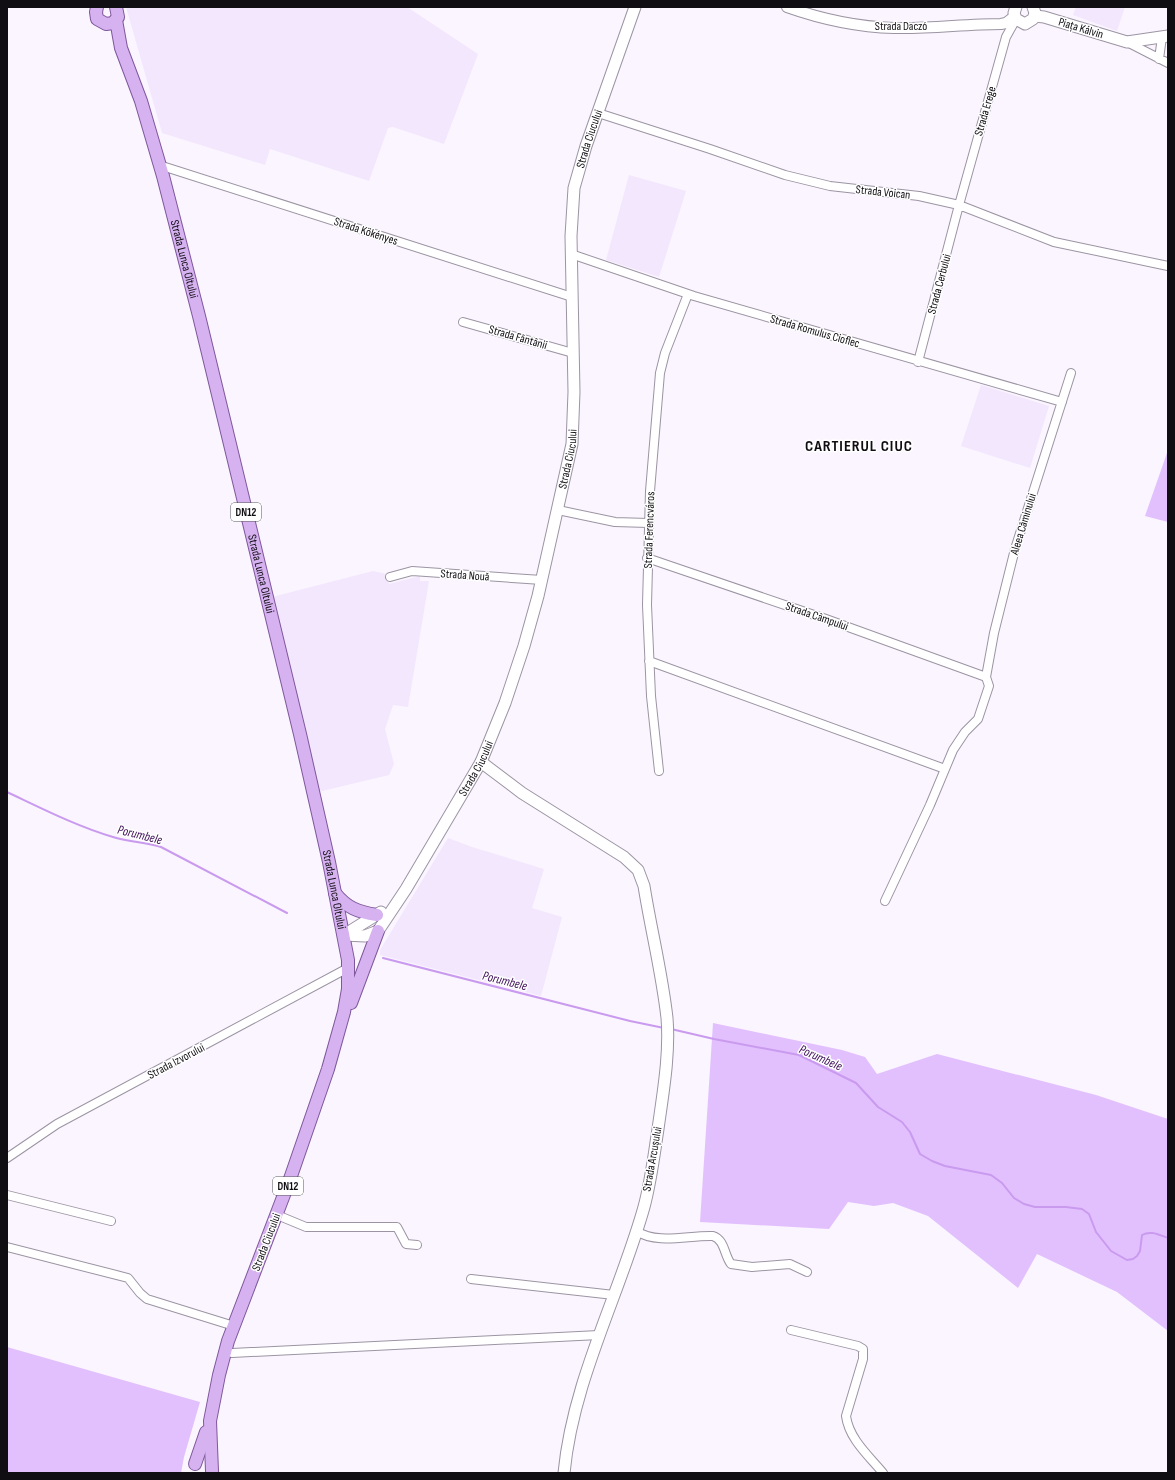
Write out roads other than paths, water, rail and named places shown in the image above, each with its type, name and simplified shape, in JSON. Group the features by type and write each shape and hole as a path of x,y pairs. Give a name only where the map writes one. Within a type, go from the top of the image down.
{"main road":[{"name":"Strada Lunca Oltului","path":"97,7 97,19 111,22 141,101 160,165 194,296 276,629 344,935 348,968 344,1012"},
{"path":"111,22 118,13 116,7"},
{"name":"Strada Ciucului","path":"406,889 481,762 506,703 542,580 572,444 574,392 571,254 574,188 634,7"},
{"name":"Piața Kálvin","path":"1016,14 1025,24 1031,22 1034,12 1044,17 1127,42"},
{"path":"1127,42 1165,36"},
{"name":"Strada Arcușului","path":"481,762 503,779 624,857 638,870 644,886 663,988 667,1019 663,1096 651,1174 636,1231 580,1391 572,1421 564,1473"},
{"path":"344,935 390,906 406,889"},
{"path":"344,1012 351,1003 378,931 406,889"},
{"path":"335,893 349,908 364,913 376,914"},
{"path":"344,935 365,936 378,931"},
{"name":"Strada Ciucului","path":"228,1355 234,1326 277,1215 315,1110 344,1012"},
{"name":"DN12","path":"212,1472 210,1421 215,1387 228,1355"},
{"name":"DN12","path":"192,1468 210,1421"},
{"path":"192,1468 207,1464 212,1472"}],"street":[{"name":"Strada Daczó","path":"787,7 828,20 873,27 895,28 1001,24 1016,14"},
{"name":"Strada Erege","path":"959,205 1006,37 1016,14"},
{"path":"1159,59 1165,36"},
{"path":"1127,42 1168,63"},
{"name":"Strada Voican","path":"598,113 785,175 830,186 919,196 959,205 1054,242 1168,266"},
{"name":"Strada Kökényes","path":"160,165 572,297"},
{"name":"Strada Cerbului","path":"918,362 959,205"},
{"name":"Strada Romulus Cioflec","path":"571,254 688,294 918,362 1062,402"},
{"name":"Strada Ferencváros","path":"659,771 649,661 646,602 648,523 653,445 660,373 665,353 688,294"},
{"name":"Strada Fântânii","path":"463,322 573,353"},
{"name":"Aleea Căminului","path":"885,901 930,805 953,750 965,732 978,719 989,686 986,677 994,634 1015,549 1071,373"},
{"path":"558,510 615,522 648,523"},
{"name":"Strada Câmpului","path":"647,558 826,619 986,677"},
{"name":"Strada Nouă","path":"390,577 412,571 542,580"},
{"path":"649,661 945,769"},
{"name":"Strada Izvorului","path":"7,1158 57,1124 348,968"},
{"path":"7,1195 111,1221"},
{"path":"277,1215 306,1227 397,1227 406,1244 417,1245"},
{"path":"636,1231 644,1236 655,1238 718,1237 722,1242 727,1259 731,1264 752,1267 790,1264 807,1272"},
{"path":"7,1247 128,1278 147,1299 234,1326"},
{"path":"471,1279 614,1296"},
{"path":"791,1330 858,1346 863,1349 863,1359 846,1416 847,1425 851,1434 884,1473"},
{"path":"228,1355 599,1335"}],"waterway":[{"name":"Porumbele","path":"7,792 99,833 119,839 161,847 287,913"},
{"name":"Porumbele","path":"383,958 630,1021 664,1028"},
{"name":"Porumbele","path":"671,1029 714,1039 799,1055 856,1083 878,1107 902,1122 910,1132 920,1154 945,1166 991,1175 1002,1183 1014,1198 1024,1204 1035,1207 1066,1207 1082,1209 1089,1214 1096,1232 1111,1251 1127,1260 1133,1259 1137,1256 1140,1251 1142,1235 1152,1233 1168,1238"}],"district":[{"name":"CARTIERUL CIUC","path":"859,445"}]}
